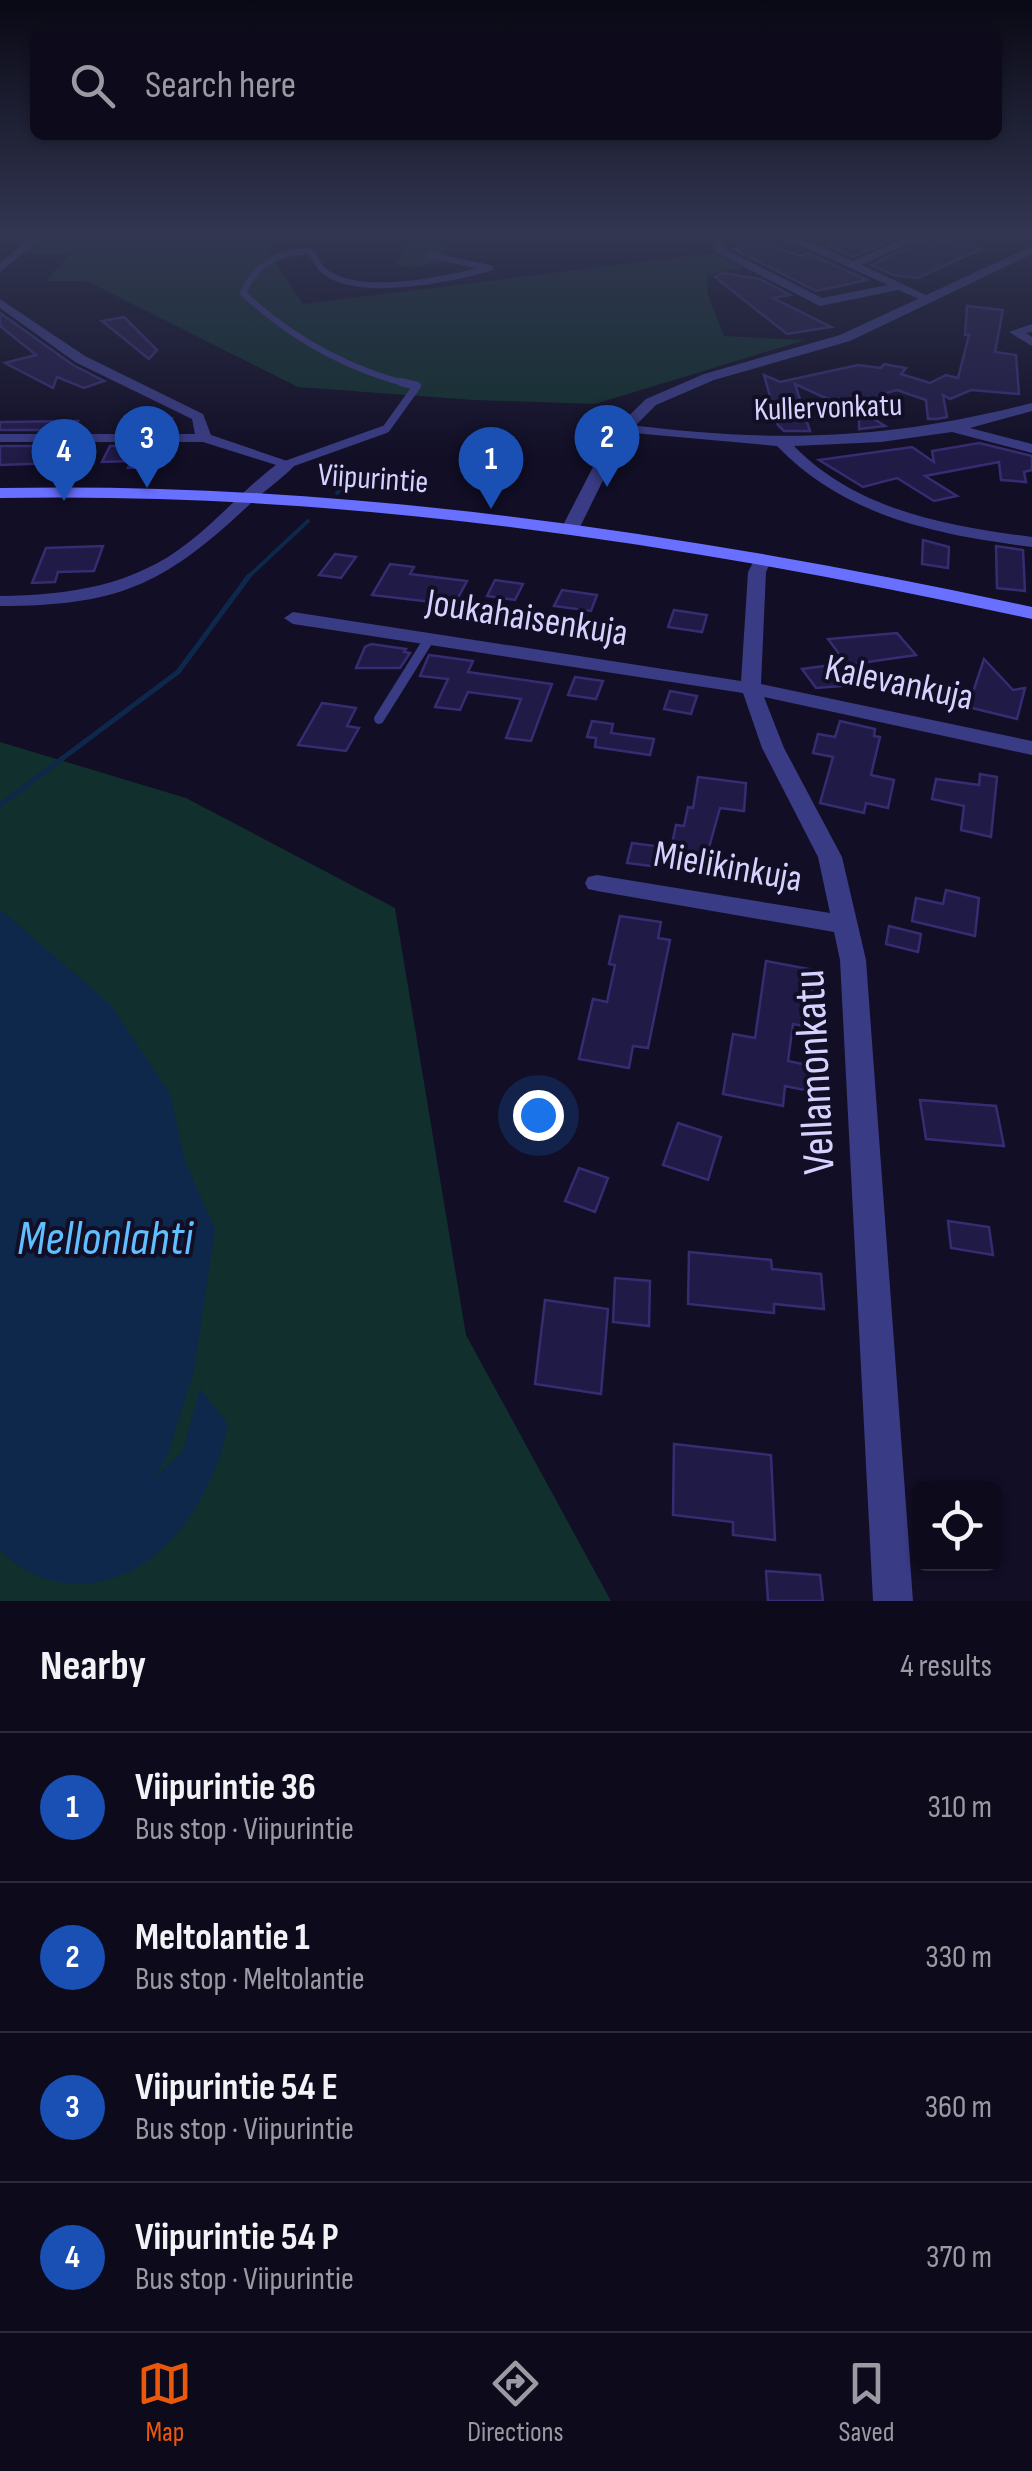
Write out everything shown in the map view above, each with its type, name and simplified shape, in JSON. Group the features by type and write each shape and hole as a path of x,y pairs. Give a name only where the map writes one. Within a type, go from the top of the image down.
{"main road":[{"name":"Viipurintie","path":"0,493 246,500 570,529 763,559 1032,613"}],"street":[{"path":"12,310 80,358 198,417 204,438"},
{"path":"570,529 622,428 667,393 845,338 905,310"},
{"path":"1032,328 1015,332 1032,342"},
{"name":"Kullervonkatu","path":"622,428 780,440 888,437 957,428 1032,407"},
{"path":"957,428 1032,449"},
{"path":"0,438 204,438 288,464"},
{"path":"780,440 821,478 880,508 939,526 1032,542"},
{"path":"0,601 78,596 159,572 192,549 288,464"},
{"name":"Vellamonkatu","path":"763,559 757,572 751,688 774,748 830,857 853,960 893,1601"},
{"name":"Joukahaisenkuja","path":"292,618 751,688"},
{"name":"Kalevankuja","path":"751,688 1032,748"},
{"name":"Mielikinkuja","path":"597,883 846,925"}],"lane":[{"path":"260,310 383,380 417,386 386,429 288,464"},
{"path":"379,719 429,638"}],"green space":[{"path":"144,310 714,310 724,336 805,340 595,404 298,387"},
{"path":"0,742 186,798 395,908 466,1335 611,1601 0,1601"}],"water":[{"name":"Mellonlahti","path":"0,909 111,1005 170,1094 185,1161 215,1229 194,1371 168,1454 155,1477 183,1451 200,1388 228,1425 220,1456 191,1515 170,1541 146,1562 118,1576 87,1583 44,1578 0,1550"}],"building":[{"path":"756,310 796,310 831,327 787,334"},
{"path":"967,310 1003,310 995,352 1016,355 1019,394 971,390 950,399 943,395 947,417 928,419 926,400 897,390 879,395 879,415 866,414 885,426 859,429 859,413 795,384 810,431 784,431 778,425 764,375 780,382 858,365 881,368 884,364 906,368 901,374 930,383 946,375 958,378 969,335 965,335"},
{"path":"0,313 73,365 104,381 84,388 57,377 53,388 5,363 36,355 0,326"},
{"path":"124,317 157,350 149,359 102,321"},
{"path":"172,418 167,430 118,430 123,420"},
{"path":"78,421 73,430 0,430 0,422"},
{"path":"979,443 1032,456 1032,470 1024,472 1026,482 1001,480 999,462 925,476 957,496 934,501 897,478 863,487 819,460 912,447 934,462 932,451"},
{"path":"0,446 65,446 56,463 0,465"},
{"path":"110,446 161,446 152,467 128,468 131,461 102,462"},
{"path":"923,540 949,547 948,568 922,564"},
{"path":"103,546 94,571 58,572 55,582 32,583 46,548"},
{"path":"996,546 1023,550 1025,591 997,588"},
{"path":"335,554 356,557 341,578 319,575"},
{"path":"390,564 414,567 410,574 467,581 451,611 428,608 432,602 372,595"},
{"path":"495,580 523,584 515,600 487,596"},
{"path":"562,590 597,595 591,611 554,606"},
{"path":"674,610 707,615 702,632 668,627"},
{"path":"897,633 916,655 854,664 870,684 816,688 802,669 846,663 828,639"},
{"path":"371,644 410,653 400,668 356,668 365,647"},
{"path":"429,655 473,661 468,672 552,684 531,741 506,738 521,699 468,692 460,710 435,707 448,679 420,676"},
{"path":"984,659 1013,690 1025,688 1017,719 968,707"},
{"path":"575,677 603,681 596,699 568,695"},
{"path":"670,691 697,696 691,714 664,709"},
{"path":"322,703 356,708 347,726 359,728 346,751 298,745"},
{"path":"592,721 613,724 611,733 654,739 650,755 595,747 596,738 587,737"},
{"path":"840,721 875,729 874,736 880,737 871,775 894,780 888,808 866,803 864,813 820,803 833,757 813,753 818,734 835,737"},
{"path":"980,774 997,777 991,837 961,830 964,806 932,799 936,779 979,785"},
{"path":"698,777 746,783 744,811 720,808 703,869 668,863 676,825 684,826 688,807 693,808"},
{"path":"632,843 663,847 659,867 627,863"},
{"path":"946,890 979,898 975,936 912,921 916,898 943,904"},
{"path":"620,916 661,922 658,938 670,940 648,1048 633,1046 629,1068 579,1059 593,999 607,1002 615,965 609,964"},
{"path":"889,926 921,934 918,952 886,944"},
{"path":"766,961 814,970 809,1027 793,1024 788,1061 817,1067 814,1092 785,1086 783,1106 723,1094 733,1034 755,1038"},
{"path":"920,1100 996,1106 1004,1146 926,1139"},
{"path":"678,1123 721,1137 708,1180 663,1165"},
{"path":"579,1168 608,1178 595,1212 565,1201"},
{"path":"948,1221 989,1227 993,1255 951,1248"},
{"path":"689,1252 771,1260 772,1269 821,1274 824,1309 774,1304 774,1313 688,1304"},
{"path":"615,1278 650,1281 649,1326 613,1322"},
{"path":"545,1300 608,1309 601,1394 535,1384"},
{"path":"674,1444 771,1455 775,1540 733,1535 733,1522 673,1515"},
{"path":"766,1571 820,1575 823,1601 768,1601"}],"waterway":[{"path":"337,493 340,490"},
{"path":"249,577 308,521"},
{"path":"0,805 178,672 249,577"}],"place":[{"name":"Meltolantie 1","path":"607,487"},
{"name":"Viipurintie 54 E","path":"147,488"},
{"name":"Viipurintie 54 P","path":"64,501"},
{"name":"Viipurintie 36","path":"491,509"}]}
